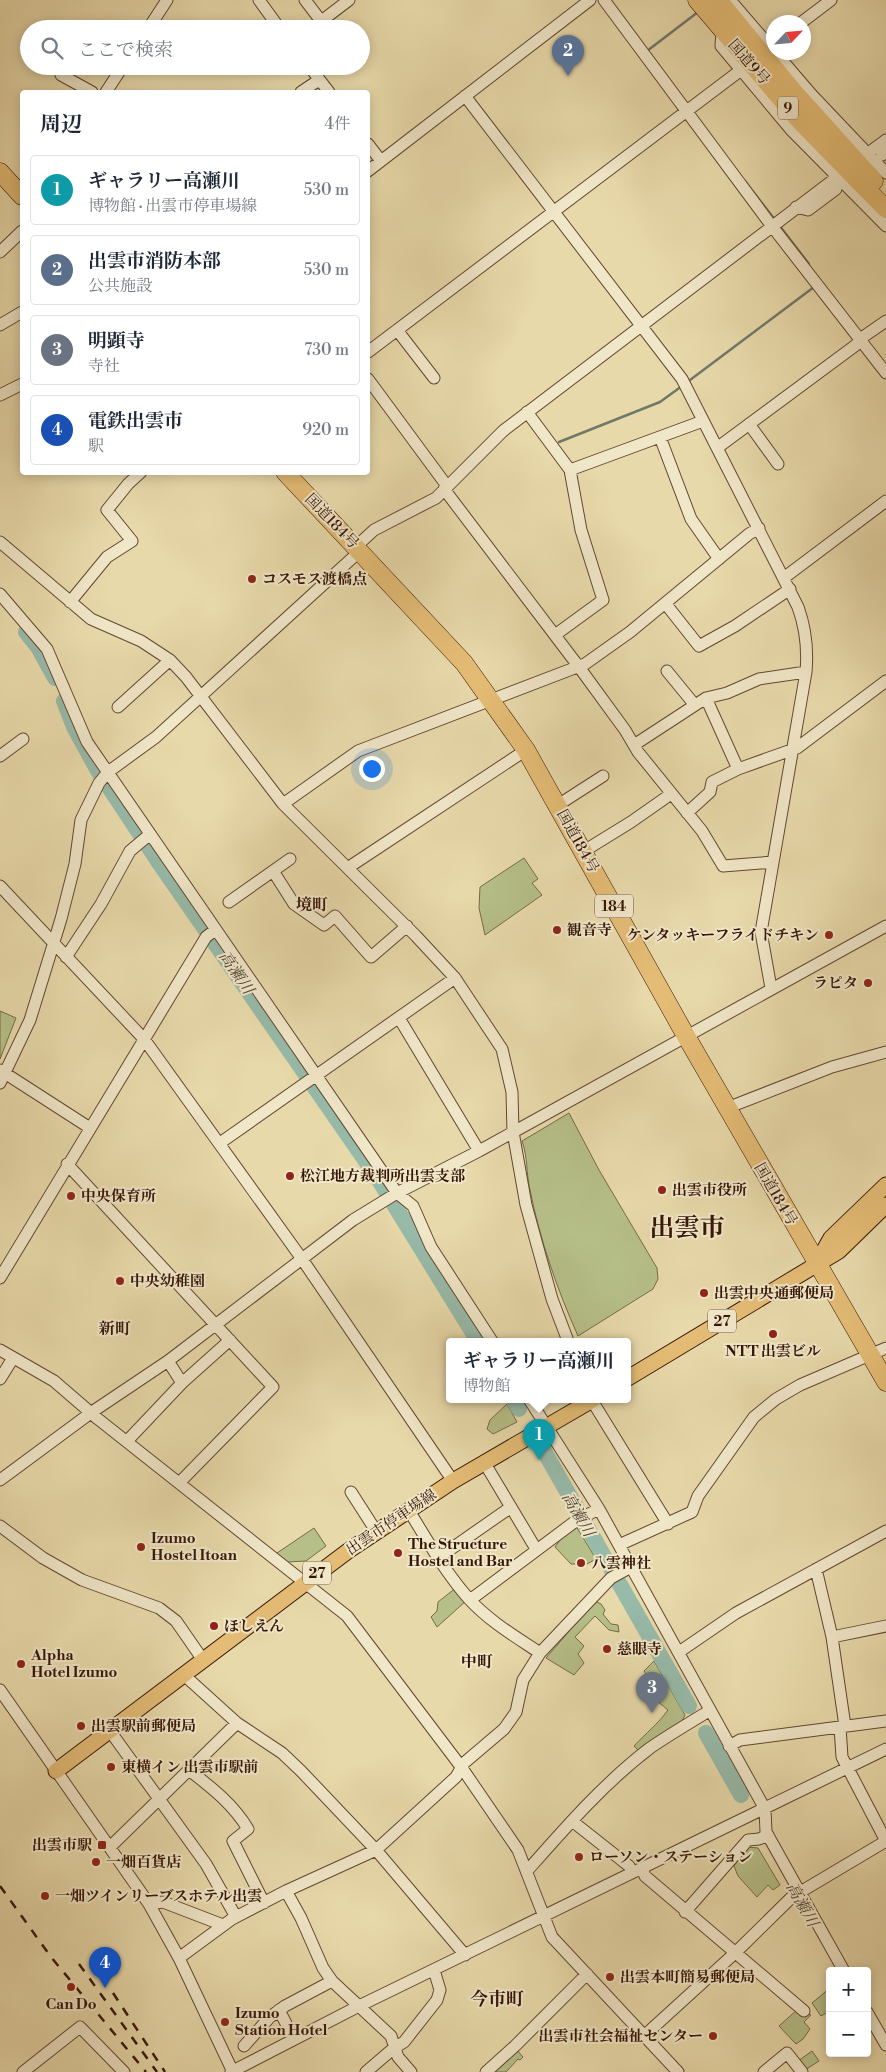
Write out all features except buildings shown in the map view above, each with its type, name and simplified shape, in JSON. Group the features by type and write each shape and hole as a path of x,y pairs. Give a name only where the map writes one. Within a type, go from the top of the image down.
{"highway":[{"name":"国道9号","path":"697,0 722,32 884,218"},
{"name":"国道9号","path":"718,0 793,92 886,195"},
{"name":"9","path":"846,150 886,187"},
{"path":"0,172 20,194"},
{"name":"国道184号","path":"288,475 464,663 526,750 816,1264 878,1351 886,1382"}],"main road":[{"path":"816,1264 830,1238 886,1185"},
{"path":"816,1264 839,1250 886,1205"},
{"name":"27","path":"631,1376 816,1264"},
{"name":"出雲市停車場線","path":"56,1771 303,1583 376,1531 453,1480 585,1403"}],"street":[{"path":"154,20 167,0"},
{"path":"258,0 273,20"},
{"path":"305,0 320,20"},
{"path":"324,20 349,0"},
{"path":"370,169 590,0"},
{"path":"604,0 771,225 886,373"},
{"path":"730,0 766,41"},
{"path":"811,15 832,0"},
{"path":"722,32 721,46 836,184 884,218"},
{"path":"782,60 812,95 886,173"},
{"path":"370,350 741,70"},
{"path":"61,75 88,90"},
{"path":"107,90 117,75"},
{"path":"315,75 326,90"},
{"path":"304,90 319,80"},
{"path":"793,92 812,95"},
{"path":"465,96 682,378 785,577 805,628 806,672 761,932 772,988"},
{"path":"780,116 800,121"},
{"path":"867,154 886,140"},
{"path":"370,147 381,161"},
{"path":"90,1128 2,1075 30,1020 54,944 75,864 81,820 99,783 108,772 156,737 199,695 360,551 361,542 374,530 425,505 445,488 492,440 527,412 771,225 796,207 836,184"},
{"path":"808,210 836,184"},
{"path":"796,207 816,213 832,201"},
{"path":"0,252 20,233"},
{"path":"0,325 20,313"},
{"path":"717,448 856,345 860,339 886,320"},
{"path":"397,330 434,378"},
{"path":"370,383 634,745 711,844 723,866 773,862"},
{"path":"0,395 20,385"},
{"path":"527,412 570,470 581,530 603,600 555,635"},
{"path":"570,470 703,421"},
{"path":"749,424 778,464"},
{"path":"660,437 691,519 719,559"},
{"path":"70,602 108,557 132,541 107,510 137,475"},
{"path":"785,577 886,501"},
{"path":"284,804 358,751 579,667 598,657 759,528"},
{"path":"0,542 91,619 141,641 170,660 284,804 407,926 455,978 502,1050 512,1092 513,1132 526,1205 552,1300 567,1338"},
{"path":"665,603 699,646 735,626 790,589"},
{"path":"0,594 47,649 87,742 215,930 317,1073 397,1193 413,1206 431,1247 490,1338"},
{"path":"118,707 170,660"},
{"path":"667,671 694,704"},
{"path":"634,745 694,704 706,698 759,679 806,672"},
{"path":"687,813 710,792 712,782 738,769 794,750 885,684"},
{"path":"706,698 738,769"},
{"path":"0,756 23,739"},
{"path":"348,867 526,750"},
{"path":"558,805 603,776"},
{"path":"584,851 671,794"},
{"path":"66,957 102,904 130,851 149,835"},
{"path":"229,902 290,859"},
{"path":"273,871 294,904 324,925 335,916 371,957 407,926"},
{"path":"0,886 144,1039 302,1258 453,1480"},
{"path":"0,1480 92,1412 168,1361 353,1220 397,1193 479,1151 886,926"},
{"path":"0,1278 206,937 215,930"},
{"path":"220,1143 317,1073 455,978"},
{"path":"399,1018 479,1151"},
{"path":"727,1108 832,1067 886,1052"},
{"path":"68,1164 273,1388 180,1482"},
{"path":"128,1440 182,1383 230,1340"},
{"path":"0,1350 54,1380 303,1583 347,1616 462,1768 518,1850 552,1938 678,2072"},
{"path":"619,1545 692,1512 698,1496 754,1417 776,1399 800,1385 878,1351"},
{"path":"0,1379 13,1358"},
{"path":"168,1361 182,1383"},
{"path":"532,1403 598,1508 679,1652 709,1711 764,1809 768,1835 842,1967"},
{"path":"594,1403 668,1524"},
{"path":"484,1462 536,1549"},
{"path":"351,1492 376,1531"},
{"path":"438,1558 511,1508"},
{"path":"470,1600 536,1549 577,1520 598,1508"},
{"path":"408,1510 438,1558 470,1600 496,1624 540,1653"},
{"path":"0,1526 43,1558 82,1580 159,1608 176,1621 203,1660"},
{"path":"679,1652 736,1614 886,1530"},
{"path":"179,1958 236,1917 286,1891 376,1850 456,1777 464,1763 504,1729 516,1712 523,1680 540,1653 611,1578 631,1567"},
{"path":"645,2035 736,1953 792,1897 801,1894 886,1841 842,1757 842,1726 832,1637 816,1569"},
{"path":"832,1637 886,1626"},
{"path":"184,1675 237,1723 282,1753 376,1850 465,1956"},
{"path":"0,1690 149,1904 179,1958 233,2072 359,2006 465,1956 886,1749"},
{"path":"527,1871 572,1821 651,1748 709,1711"},
{"path":"729,1746 740,1740 886,1721"},
{"path":"110,1847 237,1723"},
{"path":"110,1731 206,1864 236,1917"},
{"path":"189,1770 221,1794 238,1813 248,1829 233,1841 264,1903"},
{"path":"572,1821 629,1866 645,1876 685,1912 804,2011"},
{"path":"685,1912 748,1840 759,1839 768,1835"},
{"path":"286,1891 301,1918 323,1968 332,1981 391,2036 398,2057 411,2072"},
{"path":"149,1904 163,1902 223,1925"},
{"path":"366,2072 404,2042 437,2000 440,1990 434,1970"},
{"path":"486,2072 515,2046 587,1974"},
{"path":"244,2046 279,2010 332,1981"},
{"path":"279,2010 294,2039"},
{"path":"871,2019 886,2045"},
{"path":"23,2072 80,2027 124,2072"},
{"path":"764,2072 787,2053 802,2072"}],"green space":[{"path":"524,858 538,879 532,883 542,895 485,935 479,908 480,887"},
{"path":"0,1011 16,1018 0,1059"},
{"path":"569,1113 599,1170 657,1268 658,1279 653,1289 578,1336 544,1246 530,1190 522,1141"},
{"path":"507,1404 517,1422 493,1434 487,1429 490,1420"},
{"path":"576,1526 596,1559 587,1564 571,1564 555,1547"},
{"path":"314,1528 326,1546 306,1561 286,1562 277,1553"},
{"path":"457,1587 467,1600 437,1627 431,1617 437,1611 438,1602"},
{"path":"595,1601 601,1604 605,1610 603,1614 611,1624 618,1625 619,1632 609,1630 595,1616 575,1637 584,1646 578,1654 584,1663 574,1675 546,1658"},
{"path":"654,1661 685,1715 682,1721 638,1750 634,1746 668,1710 651,1696 656,1690 644,1671"},
{"path":"748,1847 758,1848 780,1885 773,1890 768,1885 757,1897 738,1876 734,1866"},
{"path":"826,1991 826,2013 821,2016 812,2003"},
{"path":"797,2010 811,2015 804,2022 810,2029 803,2039 796,2044 779,2026"},
{"path":"516,2049 523,2057 520,2060 518,2059 506,2072 490,2072"},
{"path":"812,2051 819,2061 805,2070 798,2061"}],"waterway":[{"path":"647,51 698,12"},
{"path":"745,181 775,220"},
{"path":"779,225 809,264"},
{"path":"686,383 814,287"},
{"path":"559,442 660,402 682,386"},
{"name":"高瀬川","path":"26,632 38,647 55,678"},
{"name":"高瀬川","path":"64,701 74,727 97,769 160,864 379,1180 476,1338"},
{"name":"高瀬川","path":"515,1403 519,1409"},
{"name":"高瀬川","path":"544,1451 689,1706"},
{"name":"高瀬川","path":"706,1733 741,1795"}],"railway":[{"path":"0,1886 51,1957 146,2072"},
{"path":"79,1964 157,2072"},
{"path":"113,1993 165,2072"}],"place":[{"name":"出雲市消防本部","path":"568,76"},
{"name":"コスモス渡橋点","path":"252,579"},
{"name":"観音寺","path":"557,930"},
{"name":"ケンタッキーフライドチキン","path":"829,935"},
{"name":"ラピタ","path":"868,983"},
{"name":"松江地方裁判所出雲支部","path":"290,1176"},
{"name":"出雲市役所","path":"662,1190"},
{"name":"中央保育所","path":"71,1196"},
{"name":"中央幼稚園","path":"120,1281"},
{"name":"出雲中央通郵便局","path":"704,1293"},
{"name":"NTT 出雲ビル","path":"773,1334"},
{"name":"ギャラリー高瀬川","path":"539,1460"},
{"name":"Izumo Hostel Itoan","path":"141,1547"},
{"name":"The Structure Hostel and Bar","path":"398,1553"},
{"name":"八雲神社","path":"581,1563"},
{"name":"ほしえん","path":"214,1626"},
{"name":"慈眼寺","path":"607,1649"},
{"name":"Alpha Hotel Izumo","path":"21,1664"},
{"name":"明顕寺","path":"652,1713"},
{"name":"出雲駅前郵便局","path":"81,1726"},
{"name":"東横イン 出雲市駅前","path":"111,1767"},
{"name":"出雲市駅","path":"102,1845"},
{"name":"ローソン・ステーション","path":"579,1857"},
{"name":"一畑百貨店","path":"96,1862"},
{"name":"一畑ツインリーブスホテル出雲","path":"45,1896"},
{"name":"出雲本町簡易郵便局","path":"610,1977"},
{"name":"Can Do","path":"71,1987"},
{"name":"電鉄出雲市","path":"105,1988"},
{"name":"Izumo Station Hotel","path":"225,2022"},
{"name":"出雲市社会福祉センター","path":"713,2036"}],"district":[{"name":"境町","path":"312,904"},
{"name":"出雲市","path":"687,1227"},
{"name":"新町","path":"115,1328"},
{"name":"中町","path":"477,1661"},
{"name":"今市町","path":"497,1999"}]}
